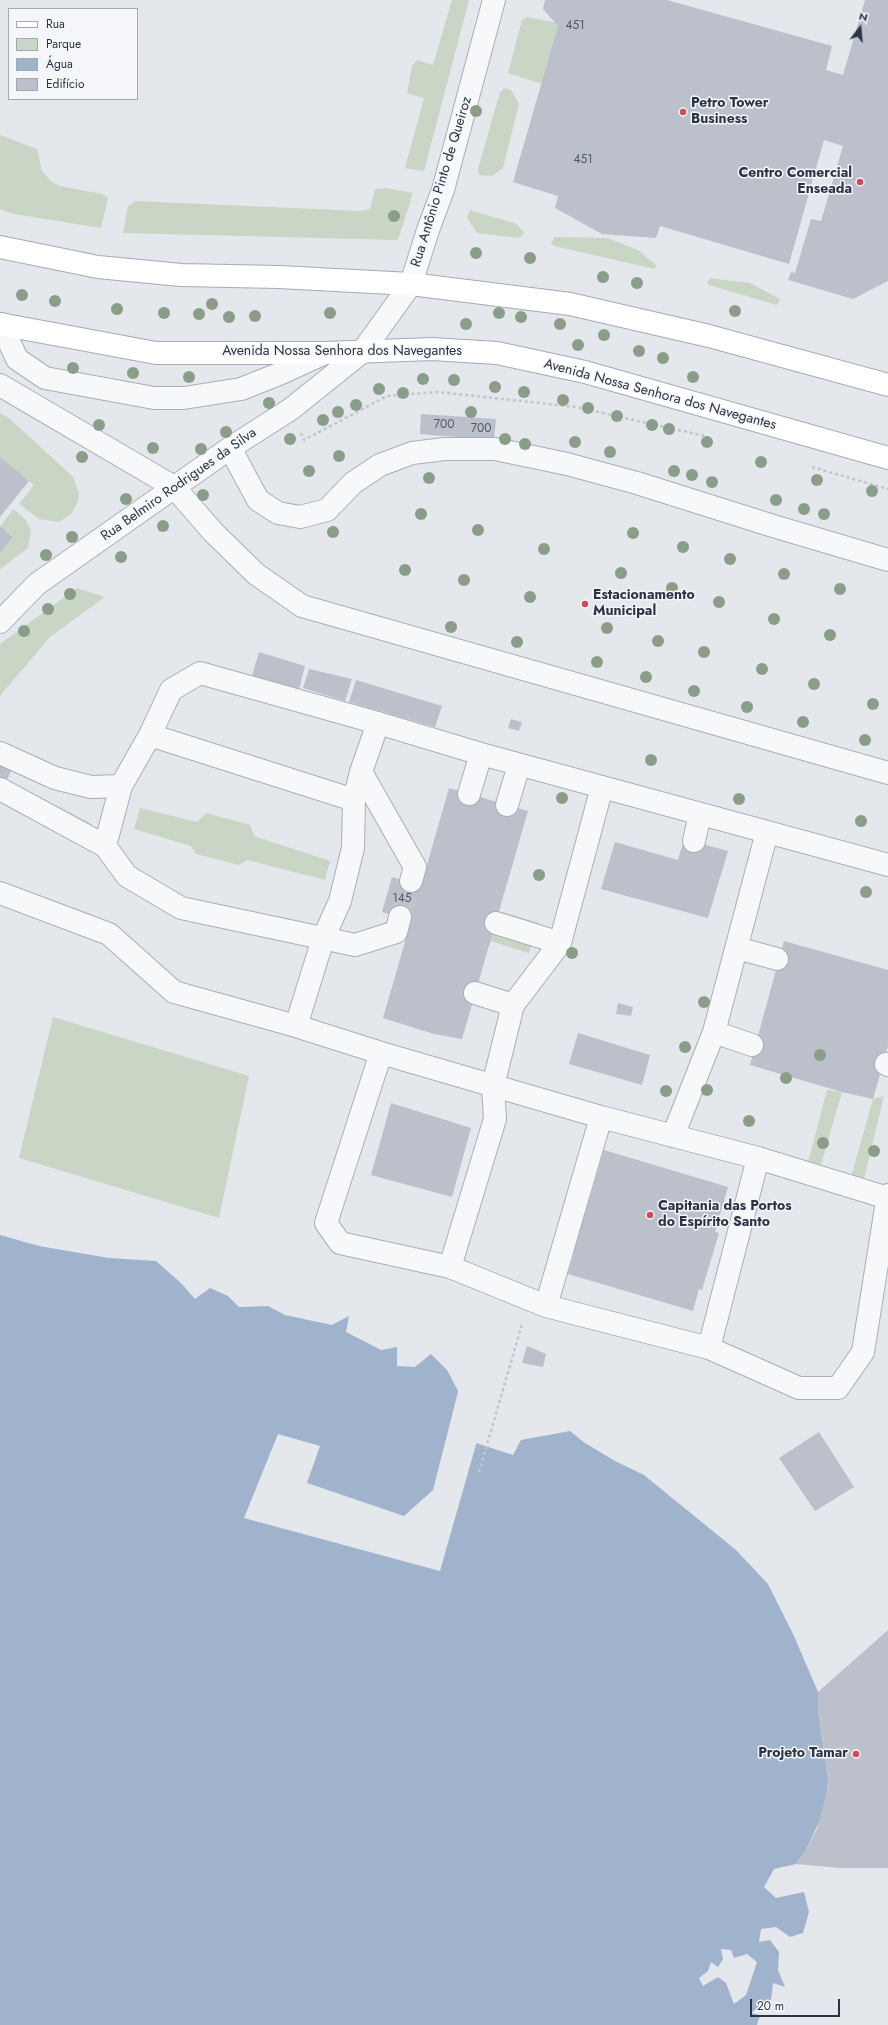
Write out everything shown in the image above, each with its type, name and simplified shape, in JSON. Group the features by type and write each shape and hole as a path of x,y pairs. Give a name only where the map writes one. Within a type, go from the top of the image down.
{"main road":[{"path":"0,247 98,266 181,275 287,277 411,284 570,304 709,336 887,383"},
{"name":"Avenida Nossa Senhora dos Navegantes","path":"0,324 156,353 362,352 432,349 497,353 585,372 888,458"}],"street":[{"name":"Rua Antônio Pinto de Queiroz","path":"362,352 411,284 428,230 443,190 494,0"},
{"path":"0,324 17,359 45,378 154,398 184,398 241,389 279,374 325,352"},
{"name":"Rua Belmiro Rodrigues da Silva","path":"0,622 37,584 230,448 291,409 362,352"},
{"path":"0,385 174,487 213,532 256,574 302,606 888,773"},
{"path":"230,448 258,500 278,513 300,517 327,510 353,483 380,464 412,453 445,449 495,449 567,464 637,483 788,531 888,560"},
{"path":"105,846 121,786 150,735 171,690 200,673 378,723 519,765 888,865"},
{"path":"296,1026 323,939 340,902 353,848 354,800 361,772 378,723"},
{"path":"150,735 354,800"},
{"path":"470,794 481,754"},
{"path":"3,755 55,778 91,787 121,786"},
{"path":"507,805 519,765"},
{"path":"361,772 415,867 411,881"},
{"path":"450,1267 495,1119 493,1086 513,1005 560,943 602,788"},
{"path":"0,789 105,846 127,876 181,908 355,945 396,932 400,917"},
{"path":"694,842 700,814"},
{"path":"673,1136 714,1032 767,832"},
{"path":"0,893 109,934 174,992 296,1026 493,1086 601,1117 758,1158 888,1197 863,1352 838,1388 799,1388 709,1348 538,1303 450,1267 340,1243 326,1223 381,1053"},
{"path":"496,923 560,943"},
{"path":"737,948 777,959"},
{"path":"475,993 513,1005"},
{"path":"714,1032 752,1044"},
{"path":"538,1303 601,1117"},
{"path":"709,1348 758,1158"}],"path":[{"path":"291,409 304,440 387,396 438,392 576,407 709,437"},
{"path":"806,465 888,489"},
{"path":"479,1472 538,1303"}],"green space":[{"path":"452,0 469,0 424,171 405,168 424,98 407,93 412,66 417,60 433,65"},
{"path":"527,17 557,23 558,26 542,84 508,73 522,20"},
{"path":"504,88 511,90 519,104 503,168 492,176 479,175 478,169 500,92"},
{"path":"0,135 37,149 42,171 51,181 59,186 102,194 108,198 101,228 14,214 0,209"},
{"path":"386,188 413,193 398,240 123,233 128,206 136,201 360,211 370,209 375,189"},
{"path":"470,210 517,224 524,233 519,238 477,233 467,218"},
{"path":"555,237 607,238 638,250 656,265 655,269 554,246 551,243"},
{"path":"710,278 750,283 780,299 777,305 709,285 707,282"},
{"path":"0,413 9,418 73,477 79,493 78,502 71,514 59,522 39,519 19,504 34,485 0,457"},
{"path":"13,509 26,520 31,531 28,548 0,569 0,550 12,535 0,527"},
{"path":"77,588 105,597 50,637 0,696 0,644"},
{"path":"8,780 92,824 91,831 3,790"},
{"path":"140,808 197,822 206,813 250,825 254,836 330,861 325,880 247,860 239,865 196,854 191,846 134,829"},
{"path":"499,911 539,923 529,953 490,941"},
{"path":"53,1017 249,1076 219,1218 19,1158"},
{"path":"827,1090 842,1092 818,1175 806,1170"},
{"path":"884,1096 862,1187 849,1184 873,1099"}],"water":[{"path":"0,1235 39,1246 109,1258 156,1261 181,1283 195,1299 210,1288 228,1296 239,1307 268,1306 285,1315 332,1325 349,1316 346,1332 381,1350 397,1347 397,1366 415,1367 431,1354 447,1370 477,1426 470,1441 513,1455 521,1440 570,1431 585,1443 615,1461 644,1475 736,1550 768,1584 794,1636 818,1692 818,1709 828,1779 827,1792 821,1818 806,1850 796,1864 774,1869 764,1887 776,1898 804,1892 809,1912 803,1933 790,1937 776,1927 761,1929 759,1942 770,1940 779,1952 778,1970 785,1987 773,1983 771,2000 751,2013 760,2015 757,2025 0,2025","holes":["721,1949 731,1950 734,1958 747,1954 757,1962 746,1995 734,2004 726,1983 718,1977 703,1986 699,1978 708,1971 711,1962 718,1967 723,1959"]}],"pier":[{"path":"459,1388 479,1426 473,1439 477,1441 440,1571 244,1518 278,1434 320,1446 307,1483 404,1516 433,1490"}],"building":[{"name":"Petro Tower Business","path":"545,0 667,0 832,46 826,70 843,75 865,0 888,0 888,281 853,299 788,280 791,272 795,273 811,219 821,221 843,146 824,140 789,264 660,226 656,238 602,234 555,208 558,196 513,182 558,26 543,9"},
{"path":"421,414 496,419 494,440 420,434"},
{"path":"0,457 29,481 0,517"},
{"path":"0,526 13,537 0,553"},
{"path":"259,652 305,666 299,689 252,676"},
{"path":"309,669 352,679 345,701 303,688"},
{"path":"356,680 442,706 435,727 349,702"},
{"path":"511,719 522,722 519,731 508,728"},
{"path":"0,758 13,767 0,794"},
{"path":"449,788 528,811 462,1039 434,1034 383,1018 411,921 382,912 392,877 421,886"},
{"path":"684,839 728,851 708,918 601,889 615,842 678,860"},
{"path":"784,941 888,970 888,1046 873,1099 842,1092 750,1065"},
{"path":"618,1003 633,1007 631,1016 616,1014"},
{"path":"578,1033 650,1055 642,1085 569,1064"},
{"path":"391,1103 471,1128 452,1197 371,1175"},
{"name":"Capitania das Portos do Espírito Santo","path":"604,1150 728,1187 715,1232 719,1233 702,1290 699,1289 693,1311 568,1274 574,1254 569,1253 585,1197 590,1198"},
{"path":"527,1346 546,1354 543,1367 522,1363"},
{"path":"819,1432 854,1487 815,1511 779,1458"},
{"name":"Projeto Tamar","path":"888,1630 888,1868 840,1868 796,1864 806,1850 817,1829 827,1792 828,1779 818,1709 818,1692"}],"tunnel":[{"path":"400,917 411,881"}],"place":[{"name":"Petro Tower Business","path":"683,112"},
{"name":"Centro Comercial Enseada","path":"860,182"},
{"name":"Estacionamento Municipal","path":"585,604"},
{"name":"Capitania das Portos do Espírito Santo","path":"650,1215"},
{"name":"Projeto Tamar","path":"856,1754"}]}
